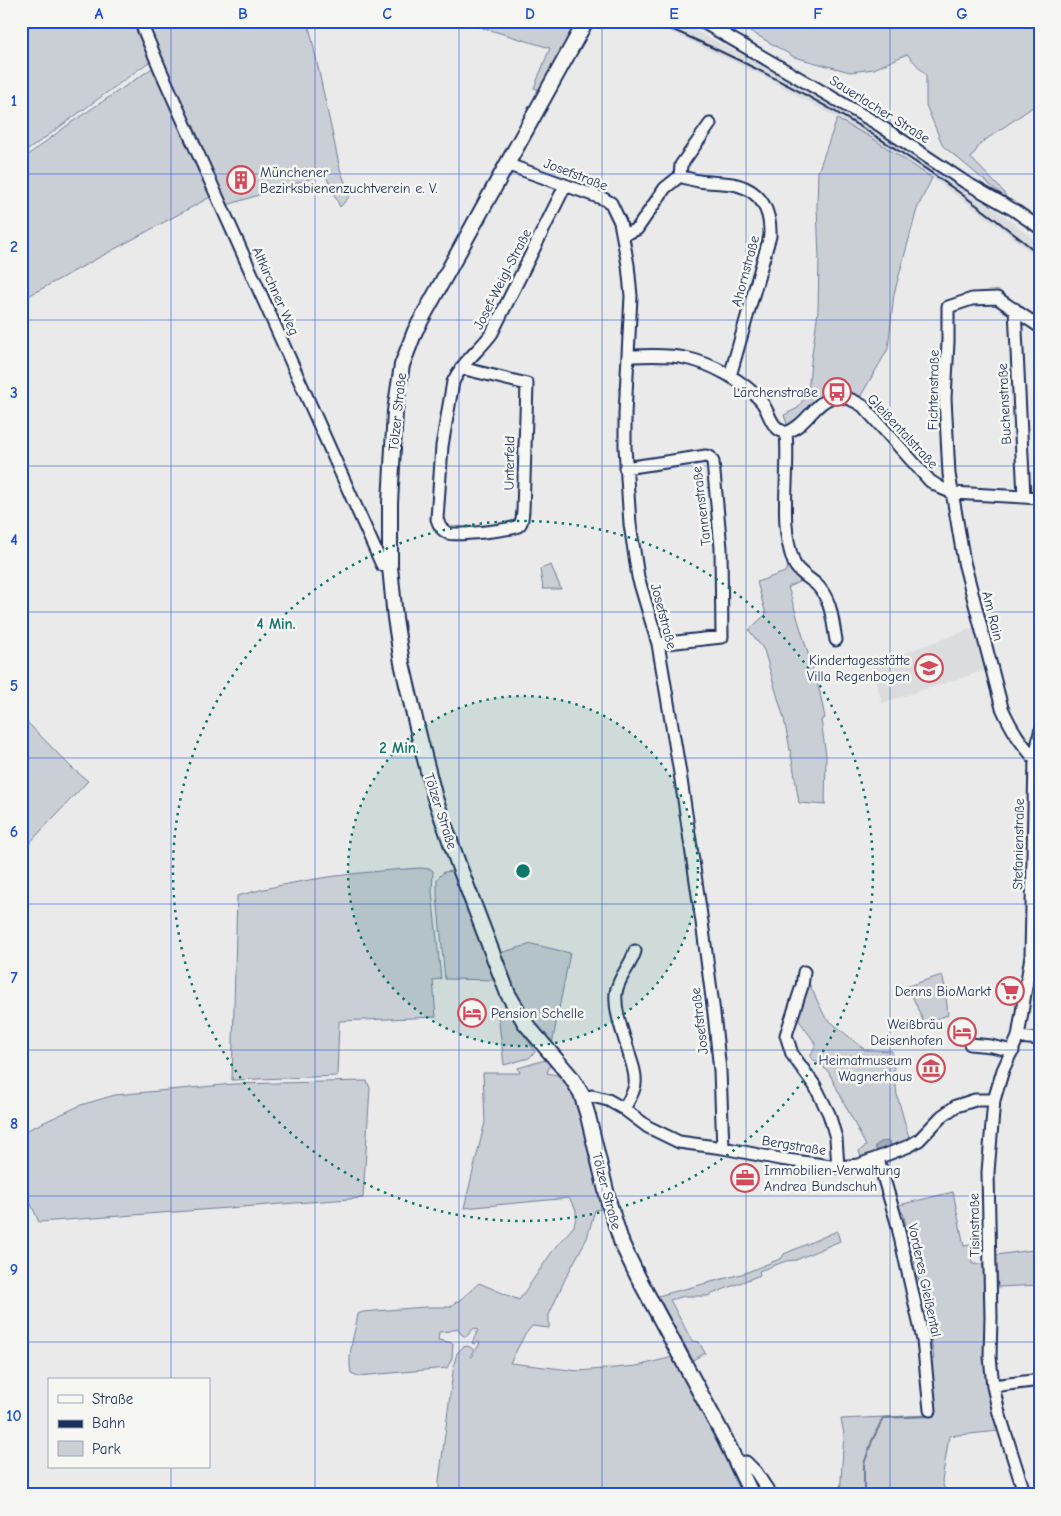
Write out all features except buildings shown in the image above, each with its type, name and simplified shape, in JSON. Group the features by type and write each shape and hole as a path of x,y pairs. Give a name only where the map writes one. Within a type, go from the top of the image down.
{"main road":[{"name":"Tölzer Straße","path":"586,21 415,330 402,366 395,412 390,503 390,567 395,618 417,728 436,798 459,866 508,994 517,1012 532,1033 571,1077 582,1098 615,1225 625,1251 712,1412 752,1495"}],"street":[{"name":"Altkirchner Weg","path":"140,21 382,565 390,567"},
{"name":"Sauerlacher Straße","path":"700,21 876,123 965,182 1014,210 1040,228"},
{"path":"623,235 637,229 665,188 680,176 681,165 710,124"},
{"name":"Josefstraße","path":"506,164 604,199 611,204 620,222 623,235 631,296 625,414 625,468 630,524 638,577 658,644 680,773 711,990 720,1071 723,1148"},
{"name":"Ahornstraße","path":"680,176 697,181 736,185 744,188 760,199 770,218 770,236 730,376"},
{"name":"Josef-Weigl-Straße","path":"439,526 437,518 442,446 453,382 457,373 492,333 565,186"},
{"name":"Fichtenstraße","path":"953,493 949,474 945,398 948,307 972,300 997,298 1015,309"},
{"path":"1015,309 1040,327"},
{"name":"Buchenstraße","path":"1015,309 1024,497"},
{"path":"628,356 683,358 698,361 730,376 756,396 763,404 775,427 786,434 788,448 785,512 794,565 827,598 831,609 836,640"},
{"name":"Unterfeld","path":"439,526 452,534 494,531 518,526 521,522 523,511 527,384 462,368"},
{"name":"Gleißentalstraße","path":"786,434 798,426 824,400 834,397 845,398 863,406 930,481 940,488 953,493 1040,498"},
{"name":"Tannenstraße","path":"625,468 706,456 710,457 713,462 722,548 722,637 658,644"},
{"path":"930,481 942,479 949,474"},
{"name":"Am Rain","path":"953,493 964,562 1002,708 1020,742 1035,759"},
{"path":"1020,742 1031,740 1039,734"},
{"name":"Stefanienstraße","path":"1035,956 1037,772 1035,759 1039,734"},
{"path":"624,1109 631,1097 635,1084 635,1072 617,1011 616,992 619,982 633,959 635,951"},
{"name":"Tisinstraße","path":"1025,1495 999,1413 993,1386 990,1357 988,1172 994,1100 1018,1037 1035,956"},
{"path":"804,972 802,986 786,1035 792,1054 815,1086 829,1114 836,1138 838,1168"},
{"path":"1018,1037 1040,1039"},
{"path":"970,1044 1013,1051"},
{"name":"Bergstraße","path":"582,1098 600,1097 624,1109 648,1127 679,1142 838,1168 859,1165 901,1150 919,1140 942,1116 956,1106 975,1100 994,1100"},
{"name":"Vorderes Gleißental","path":"878,1159 897,1222 923,1340 930,1410"},
{"path":"993,1386 1040,1380"},
{"path":"737,1464 746,1462 756,1472 772,1495"}],"shaded area":[{"path":"642,21 676,21 772,70 868,123 1005,216 1040,245 1040,260 997,225 872,138 769,79 675,34"},
{"name":"Kindertagesstätte Villa Regenbogen","path":"976,627 986,670 882,703 871,665"}],"green space":[{"path":"21,21 308,21 340,169 350,196 340,207 325,174 224,206 153,59 21,155"},
{"path":"460,21 579,21 539,90 534,88 550,48"},
{"path":"733,21 1040,21 1040,102 981,143 971,158 1003,191 1007,199 943,146 926,105 926,75 907,54 874,69 850,72 794,57"},
{"path":"154,67 214,195 21,300 21,160 72,122"},
{"path":"837,119 872,138 932,178 917,209 894,294 888,349 859,399 845,395 789,430 784,415 798,408 808,392 818,311 818,172"},
{"path":"551,565 561,589 543,589 540,569"},
{"path":"789,565 805,579 788,587 820,693 825,718 821,720 826,756 825,805 799,803 784,719 764,650 749,630 766,614 757,582 785,572"},
{"path":"21,716 72,768 88,781 21,852"},
{"path":"420,868 433,871 432,892 441,979 433,980 436,1017 339,1021 337,1076 232,1080 237,896 282,885 328,877"},
{"path":"453,871 458,875 499,980 445,979 437,879 444,872"},
{"path":"532,944 570,953 552,1044 517,1004 496,954"},
{"path":"942,975 948,1015 924,1023 908,986"},
{"path":"807,979 825,1017 865,1050 892,1051 897,1095 910,1141 862,1160 859,1151 866,1146 828,1071 810,1057 816,1044 795,1015"},
{"path":"510,1006 516,1024 535,1052 529,1058 504,1065 498,1014"},
{"path":"545,1060 550,1065 547,1073 557,1075 567,1083 582,1110 585,1134 601,1209 595,1210 587,1238 565,1279 549,1315 549,1328 532,1326 524,1336 510,1363 579,1371 637,1366 673,1357 728,1464 741,1495 439,1495 439,1481 454,1364 457,1353 463,1347 468,1346 474,1350 470,1356 472,1357 480,1343 477,1341 475,1344 472,1343 478,1330 474,1328 466,1337 457,1328 439,1332 438,1340 453,1343 452,1358 447,1368 358,1376 351,1373 351,1351 358,1314 425,1307 451,1307 479,1283 519,1300 552,1252 574,1226 576,1210 569,1198 464,1208 485,1122 483,1073 520,1073 518,1068"},
{"path":"367,1081 370,1088 363,1198 39,1222 21,1182 21,1133 81,1105 115,1095 234,1084"},
{"path":"953,1192 964,1246 970,1245 972,1264 982,1264 987,1277 985,1358 987,1387 999,1431 949,1436 942,1481 946,1495 840,1495 844,1434 841,1419 929,1415 929,1359 934,1359 929,1326 903,1212 900,1212 899,1205"},
{"path":"837,1231 840,1241 796,1260 786,1261 759,1271 760,1275 707,1296 685,1296 670,1300 692,1341 699,1342 705,1353 693,1360 658,1296 745,1273 782,1258 784,1254"},
{"path":"1040,1249 1040,1285 998,1287 996,1255"},
{"path":"1040,1424 1040,1459 1035,1437"}],"water":[{"path":"890,1141 892,1148 877,1152 875,1146 881,1142"}],"waterway":[{"path":"886,1164 887,1172"},
{"path":"864,1495 864,1464 883,1418 930,1416"}],"railway":[{"path":"652,21 755,69 806,95 855,124 950,186 1040,255"}],"place":[{"name":"Münchener Bezirksbienenzuchtverein e. V.","path":"241,180"},
{"name":"Lärchenstraße","path":"837,392"},
{"name":"Kindertagesstätte Villa Regenbogen","path":"929,668"},
{"name":"Denns BioMarkt","path":"1010,991"},
{"name":"Pension Schelle","path":"472,1013"},
{"name":"Weißbräu Deisenhofen","path":"962,1032"},
{"name":"Heimatmuseum Wagnerhaus","path":"931,1068"},
{"name":"Immobilien-Verwaltung Andrea Bundschuh","path":"745,1178"}]}
